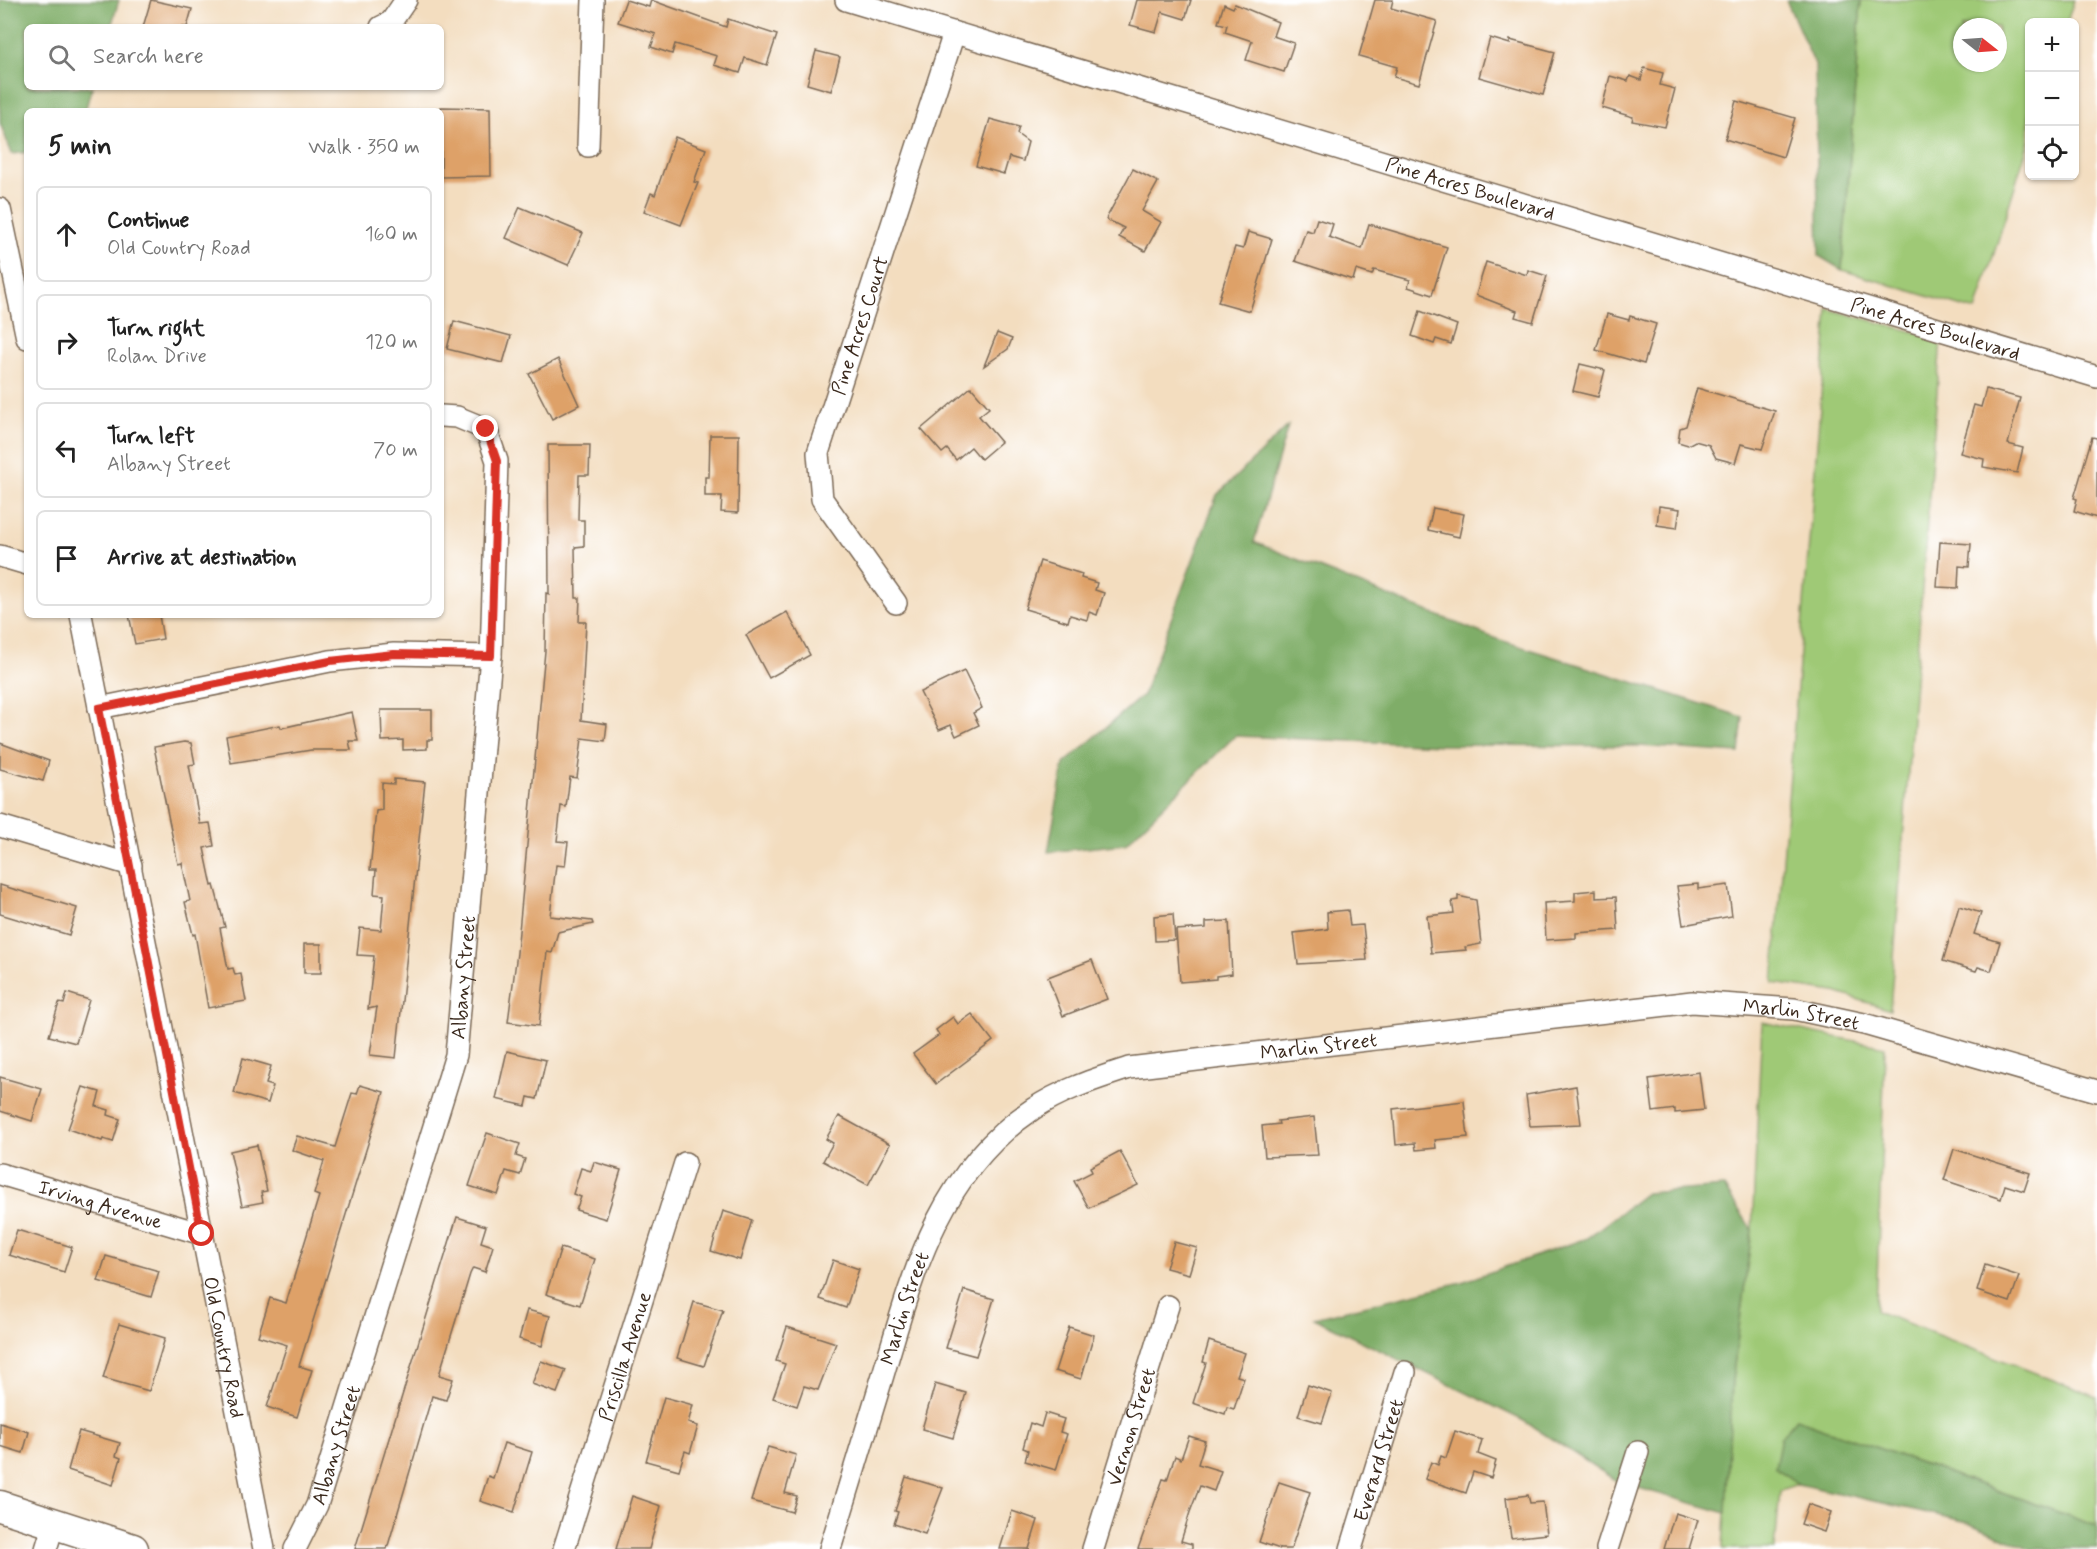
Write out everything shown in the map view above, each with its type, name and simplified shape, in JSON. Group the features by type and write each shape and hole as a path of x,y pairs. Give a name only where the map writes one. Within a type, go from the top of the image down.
{"street":[{"path":"387,24 391,22 406,0"},
{"path":"588,147 593,0"},
{"name":"Pine Acres Boulevard","path":"846,0 2097,377"},
{"name":"Pine Acres Court","path":"896,603 822,499 818,453 954,33"},
{"path":"0,209 9,293 24,330"},
{"name":"Albany Street","path":"296,1549 317,1505 456,1055 491,656 497,461 486,429 457,417 444,416"},
{"path":"0,556 24,563"},
{"name":"Old Country Road","path":"82,618 264,1549"},
{"path":"99,708 330,661 394,654 491,656"},
{"path":"0,826 131,865"},
{"name":"Marlin Street","path":"830,1549 915,1266 941,1212 967,1170 994,1141 1033,1109 1077,1085 1129,1068 1692,1002 1794,1008 1864,1024 2097,1090"},
{"name":"Priscilla Avenue","path":"564,1549 685,1163"},
{"name":"Irving Avenue","path":"0,1174 202,1234"},
{"name":"Vernon Street","path":"1093,1549 1168,1306"},
{"name":"Everard Street","path":"1351,1549 1405,1372"},
{"path":"1606,1549 1638,1452"},
{"path":"0,1506 50,1536 133,1549"}],"green space":[{"path":"0,0 119,0 112,24 24,24 24,90 91,90 86,108 24,108 24,152 12,154 0,123"},
{"path":"1786,0 1861,0 1842,270 1819,256 1815,65"},
{"path":"1861,0 2074,0 2068,18 2025,18 2025,154 1976,311 1842,270"},
{"path":"1828,309 1941,339 1890,1010 1835,992 1773,983"},
{"path":"1288,426 1254,542 1494,638 1743,717 1739,753 1639,746 1443,745 1235,736 1125,844 1048,852 1064,764 1143,695 1217,495"},
{"path":"1762,1022 1885,1047 1876,1311 2097,1397 2097,1526 1796,1419 1775,1467 1798,1484 1780,1490 1775,1549 1723,1549 1732,1381 1752,1230"},
{"path":"1724,1187 1752,1230 1732,1381 1726,1513 1618,1482 1524,1421 1314,1318 1462,1282 1587,1238 1646,1193"},
{"path":"1796,1419 2097,1526 2097,1549 2031,1549 1968,1522 1798,1484 1775,1467 1781,1437"}],"building":[{"path":"151,0 192,9 188,24 144,24"},
{"path":"626,0 649,7 651,0 726,27 728,19 777,35 767,65 745,58 740,73 714,65 717,56 675,44 672,54 651,47 656,34 618,22"},
{"path":"1137,0 1191,0 1185,19 1162,12 1156,32 1130,25"},
{"path":"1375,0 1393,0 1391,8 1437,21 1419,84 1394,77 1397,67 1359,56"},
{"path":"1224,4 1233,8 1235,4 1278,22 1273,36 1294,43 1284,72 1246,60 1252,41 1225,32 1227,25 1218,23"},
{"path":"1490,38 1510,44 1510,40 1555,52 1543,95 1479,77"},
{"path":"816,51 840,57 831,91 807,84"},
{"path":"1644,68 1663,73 1660,85 1675,89 1665,127 1632,121 1633,117 1602,108 1610,76 1628,81 1630,76 1641,80"},
{"path":"1736,101 1795,118 1783,157 1725,139"},
{"path":"441,107 490,108 491,176 444,177 444,108"},
{"path":"990,119 1019,127 1017,134 1028,142 1023,161 1009,157 1004,174 976,166"},
{"path":"675,137 706,149 694,182 698,183 681,225 644,211 651,193 655,195"},
{"path":"1133,169 1158,182 1142,211 1161,222 1145,251 1119,237 1124,228 1106,219"},
{"path":"520,207 583,233 568,265 506,238"},
{"path":"1317,219 1333,224 1329,237 1362,249 1369,224 1447,247 1432,295 1408,287 1410,280 1374,270 1372,275 1356,270 1353,280 1295,261 1306,230 1313,232"},
{"path":"1248,232 1272,239 1250,311 1218,302 1235,247 1243,249"},
{"path":"1486,262 1527,275 1528,270 1547,276 1533,322 1515,317 1517,311 1476,295"},
{"path":"1420,311 1457,325 1451,344 1436,339 1434,344 1412,336"},
{"path":"1607,314 1629,320 1630,316 1656,324 1644,364 1596,350"},
{"path":"454,321 511,336 503,363 447,349"},
{"path":"997,333 1012,339 1008,349 984,366"},
{"path":"558,359 579,405 552,419 529,374"},
{"path":"1580,364 1605,370 1598,397 1573,391"},
{"path":"971,387 989,408 979,416 1001,442 981,459 971,447 956,460 947,449 942,453 921,429"},
{"path":"1697,388 1775,411 1762,449 1741,444 1735,463 1716,458 1709,445 1695,441 1688,445 1678,442 1680,428 1686,426"},
{"path":"1986,389 2020,398 2008,444 2023,448 2017,473 1983,467 1984,459 1960,453 1974,405 1981,407"},
{"path":"710,435 739,435 738,513 721,512 722,496 705,496 705,477 709,477"},
{"path":"2092,437 2097,438 2097,518 2074,511 2077,499 2074,498"},
{"path":"548,445 590,445 589,475 579,475 578,520 584,520 584,546 575,547 576,598 580,598 579,622 586,622 581,720 607,724 605,741 582,738 577,778 570,777 566,807 561,806 557,841 568,842 565,866 556,865 550,916 592,921 593,924 558,932 552,953 547,952 539,1026 508,1022 517,953 545,651 546,593 549,594"},
{"path":"1659,506 1680,509 1677,528 1657,525"},
{"path":"1433,508 1464,514 1459,537 1428,530"},
{"path":"1940,542 1971,544 1969,567 1959,566 1958,588 1937,587"},
{"path":"1040,561 1082,574 1081,578 1097,583 1095,590 1104,593 1097,615 1089,612 1087,620 1070,615 1068,622 1025,609"},
{"path":"787,612 810,655 769,678 746,635"},
{"path":"130,618 160,618 163,639 135,644"},
{"path":"964,671 982,708 973,713 979,725 956,736 951,725 939,730 920,692"},
{"path":"381,710 432,710 432,740 427,740 427,749 403,750 403,740 382,741"},
{"path":"352,712 358,741 349,741 351,750 311,750 231,763 226,736 280,725 281,728"},
{"path":"0,743 49,761 43,781 0,769"},
{"path":"191,743 195,764 189,765 200,824 210,823 214,846 204,848 212,886 214,885 225,927 220,928 228,969 233,968 235,975 241,974 246,1001 208,1008 195,934 193,935 185,902 190,901 182,863 178,864 154,747"},
{"path":"394,779 425,782 396,1058 370,1055 377,1007 368,1009 374,956 357,955 360,928 381,930 384,895 374,894 376,870 370,870 376,811 382,810 382,783 394,784"},
{"path":"1698,884 1698,889 1728,885 1732,916 1683,925 1677,886"},
{"path":"0,885 77,908 69,935 0,914"},
{"path":"1596,890 1596,898 1616,897 1618,930 1576,933 1576,938 1546,940 1544,903 1575,901 1575,892"},
{"path":"1458,896 1476,900 1481,944 1465,947 1466,950 1431,953 1427,916 1454,913 1452,901 1458,900"},
{"path":"1959,906 1981,913 1974,934 2000,942 1991,971 1978,967 1976,971 1943,961"},
{"path":"1348,910 1350,926 1363,925 1367,960 1298,964 1294,933 1328,929 1327,912"},
{"path":"1173,914 1175,940 1155,941 1154,916"},
{"path":"1229,921 1232,974 1216,976 1216,979 1180,982 1176,930 1206,928 1206,922"},
{"path":"304,944 321,944 321,973 304,973"},
{"path":"1092,960 1107,999 1063,1016 1048,977"},
{"path":"67,993 89,1000 76,1043 49,1036 59,1003 64,1004"},
{"path":"972,1014 993,1041 936,1084 913,1054 939,1035 936,1030 953,1017 958,1024"},
{"path":"507,1051 546,1060 537,1099 528,1097 526,1106 496,1099"},
{"path":"243,1058 271,1066 266,1084 273,1086 268,1103 234,1093"},
{"path":"1699,1072 1704,1110 1675,1113 1675,1109 1653,1112 1649,1079"},
{"path":"0,1077 42,1089 32,1121 0,1111"},
{"path":"360,1085 384,1092 299,1366 312,1370 297,1417 267,1407 287,1345 258,1336 270,1298 286,1303 319,1196 314,1194 324,1161 292,1150 297,1136 335,1147 352,1093 357,1094"},
{"path":"1576,1086 1581,1124 1530,1126 1526,1095"},
{"path":"83,1087 100,1092 96,1106 109,1110 108,1115 120,1119 113,1142 103,1139 102,1141 68,1129"},
{"path":"1464,1101 1468,1137 1435,1140 1436,1148 1416,1150 1415,1143 1396,1145 1393,1109"},
{"path":"839,1116 890,1144 868,1185 823,1161 833,1143 826,1139"},
{"path":"1314,1117 1318,1155 1265,1157 1262,1126 1279,1124 1278,1121"},
{"path":"487,1133 520,1144 516,1156 525,1159 520,1175 506,1171 498,1195 469,1186"},
{"path":"257,1145 267,1191 261,1192 263,1202 242,1206 230,1151"},
{"path":"1954,1149 2030,1173 2024,1191 2005,1185 2001,1199 1944,1180"},
{"path":"1120,1151 1138,1185 1089,1208 1074,1181 1092,1172 1090,1167"},
{"path":"594,1162 621,1170 606,1219 576,1210 581,1197 573,1194 581,1168 591,1171"},
{"path":"723,1211 752,1220 740,1260 711,1251"},
{"path":"457,1217 486,1226 481,1242 493,1246 485,1272 473,1268 470,1274 439,1375 453,1379 446,1400 432,1396 387,1549 355,1549"},
{"path":"17,1230 72,1247 64,1272 9,1255"},
{"path":"1174,1242 1197,1248 1189,1274 1166,1268"},
{"path":"561,1248 595,1259 580,1305 546,1294"},
{"path":"106,1256 159,1271 151,1297 98,1281"},
{"path":"833,1260 859,1269 846,1308 820,1299"},
{"path":"1985,1265 2019,1276 2010,1302 1977,1291"},
{"path":"964,1290 994,1299 976,1356 946,1348"},
{"path":"694,1302 723,1310 704,1366 677,1358"},
{"path":"527,1310 550,1316 542,1346 519,1339"},
{"path":"119,1324 165,1338 149,1391 103,1378"},
{"path":"787,1327 836,1343 818,1390 804,1386 797,1406 773,1398 785,1364 776,1361"},
{"path":"1069,1327 1094,1335 1081,1379 1055,1371"},
{"path":"1209,1341 1245,1353 1237,1376 1244,1378 1234,1409 1227,1407 1225,1414 1193,1403 1206,1363 1203,1362"},
{"path":"541,1361 566,1370 557,1393 532,1384"},
{"path":"935,1384 966,1393 953,1438 922,1429"},
{"path":"1308,1385 1332,1393 1322,1423 1298,1416"},
{"path":"664,1397 693,1405 688,1423 698,1426 690,1453 685,1451 679,1470 646,1461"},
{"path":"1045,1413 1064,1419 1060,1432 1067,1434 1056,1470 1025,1461 1028,1450 1023,1448 1030,1423 1041,1427"},
{"path":"0,1423 29,1432 23,1453 0,1446"},
{"path":"79,1431 120,1443 116,1456 121,1458 113,1485 68,1470"},
{"path":"1455,1431 1482,1440 1478,1454 1496,1461 1491,1478 1473,1472 1466,1493 1425,1479 1431,1462 1438,1465 1441,1456 1446,1458"},
{"path":"1189,1436 1205,1441 1198,1464 1221,1471 1214,1491 1200,1486 1190,1512 1181,1541 1192,1544 1192,1549 1138,1549 1163,1479 1167,1480 1175,1456 1181,1459"},
{"path":"504,1443 532,1452 514,1512 480,1501 488,1476 493,1478"},
{"path":"768,1447 796,1455 785,1493 797,1496 792,1512 751,1501"},
{"path":"906,1477 943,1488 925,1534 894,1524 898,1512 895,1511"},
{"path":"1279,1482 1310,1492 1291,1549 1280,1549 1259,1542"},
{"path":"1528,1495 1530,1503 1543,1502 1547,1534 1511,1538 1506,1498"},
{"path":"632,1496 661,1506 649,1549 616,1549"},
{"path":"1808,1504 1831,1512 1824,1532 1801,1524"},
{"path":"1012,1511 1038,1520 1029,1549 1000,1549"},
{"path":"1675,1513 1698,1520 1689,1549 1664,1549"}],"route":[{"path":"202,1234 99,708 330,661 394,654 491,656 497,461 486,429"}]}
